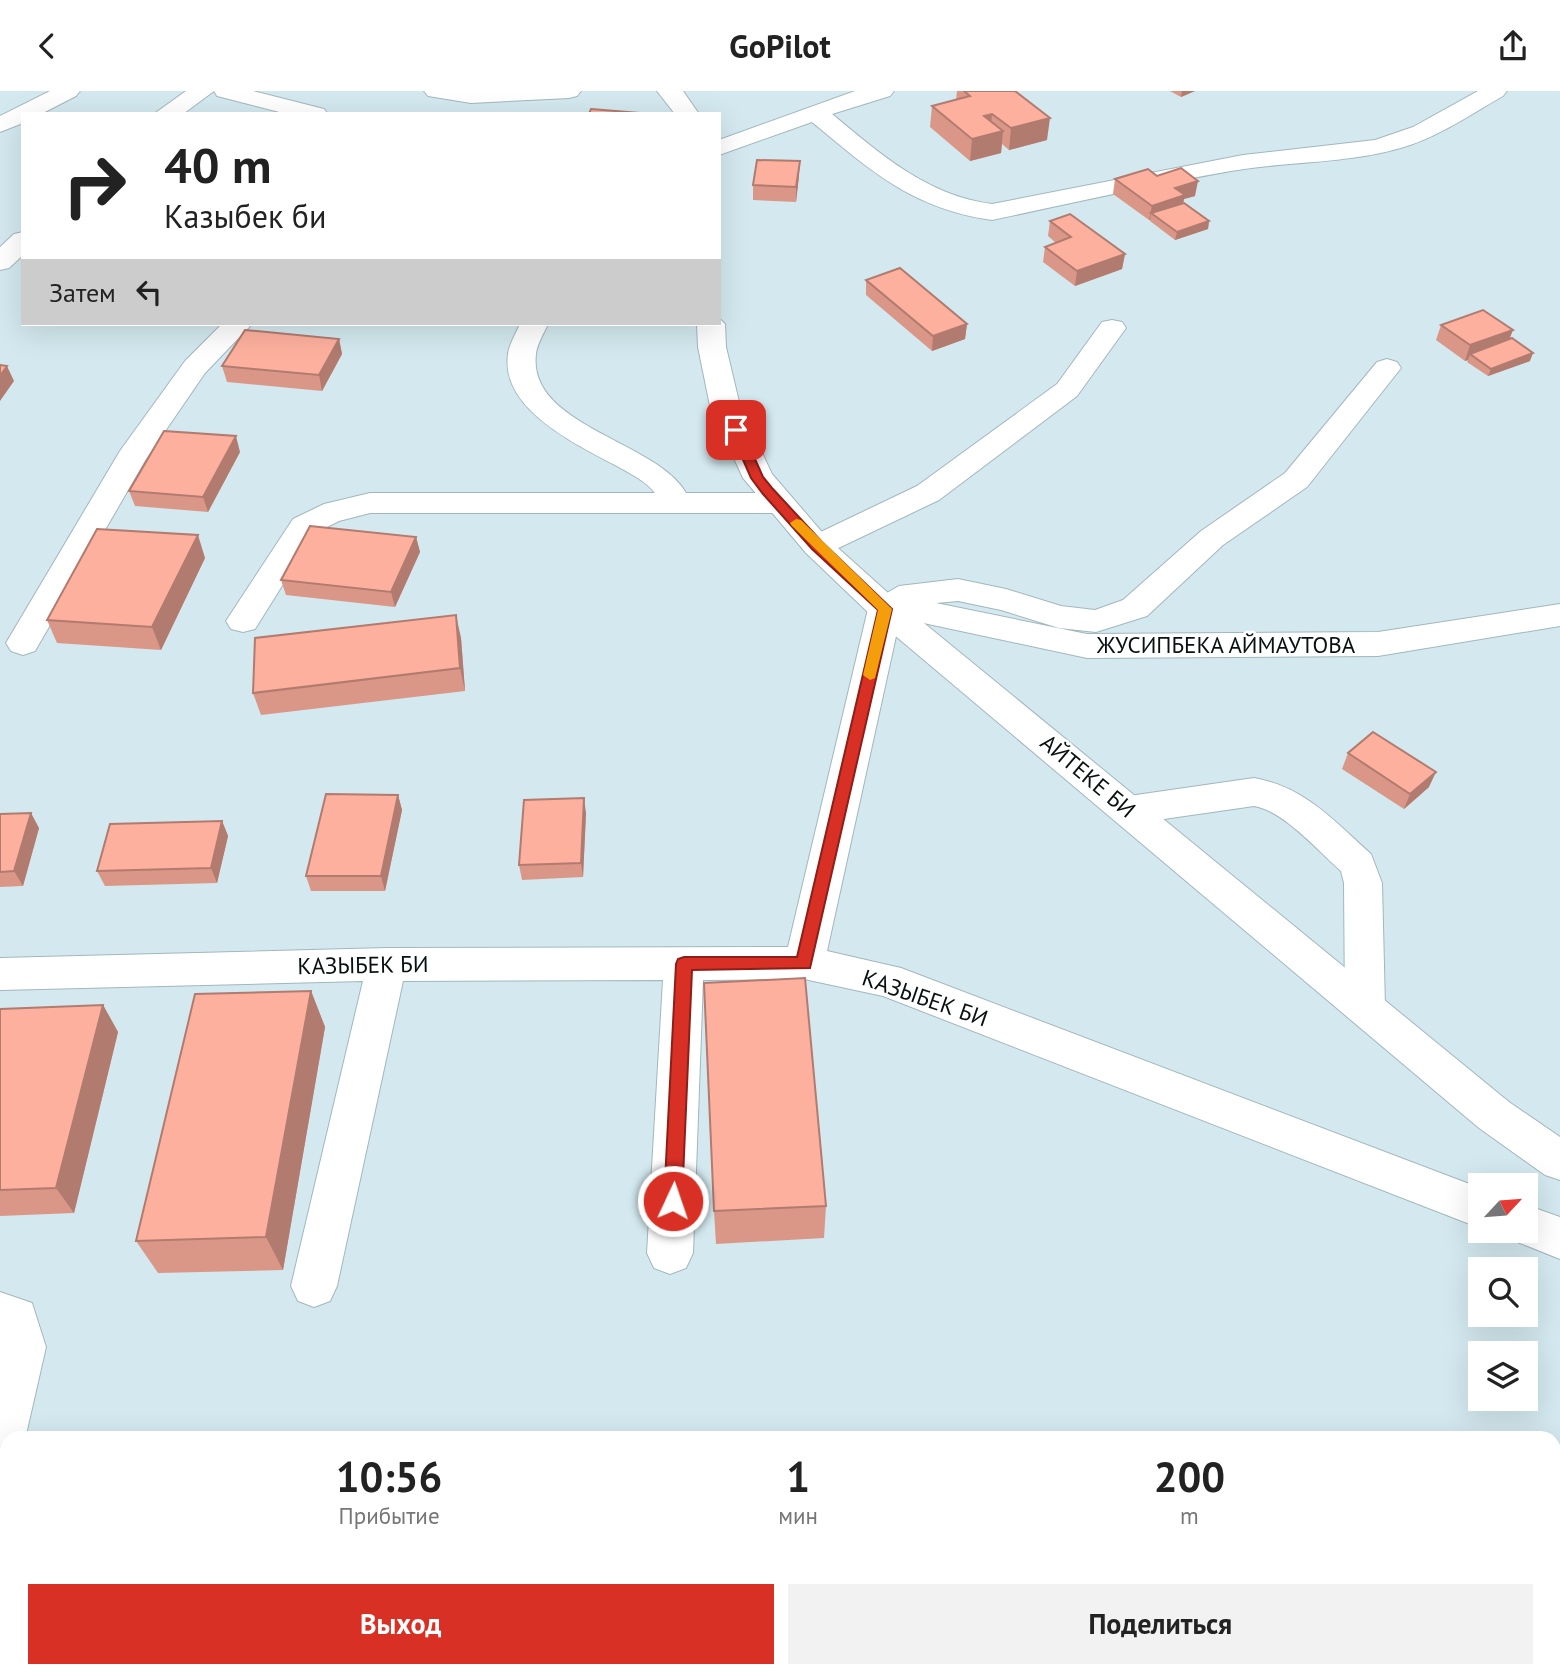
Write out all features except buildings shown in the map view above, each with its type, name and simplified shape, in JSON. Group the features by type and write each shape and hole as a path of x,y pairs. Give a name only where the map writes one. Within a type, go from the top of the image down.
{"street":[{"path":"25,112 68,91"},
{"path":"169,112 202,91"},
{"path":"225,91 308,112"},
{"path":"436,91 471,96 569,91"},
{"path":"669,91 686,112"},
{"path":"721,147 882,91"},
{"path":"816,113 884,169 930,196 970,211 992,212 1128,182 1240,163 1356,152 1423,131 1495,91"},
{"path":"0,124 21,114"},
{"path":"0,262 21,242"},
{"path":"23,643 131,458 195,367 235,326"},
{"path":"533,326 519,360 522,378 535,398 558,420 662,481 675,503"},
{"name":"АЙТЕКЕ БИ","path":"711,326 712,347 725,406 758,478 817,545 1494,1115 1560,1161"},
{"path":"817,545 928,493 1025,422 1067,390 1112,328"},
{"path":"804,964 889,607 911,594 958,590 1006,600 1059,617 1096,621 1135,608 1212,538 1296,480 1387,368"},
{"path":"243,621 304,526 342,507 370,503 778,503"},
{"name":"ЖУСИПБЕКА АЙМАУТОВА","path":"889,607 1087,646 1378,644 1560,615"},
{"path":"1129,810 1254,792 1272,795 1293,807 1358,864 1363,883 1364,1007"},
{"path":"314,1286 387,964"},
{"name":"КАЗЫБЕК БИ","path":"0,974 387,964 804,964 887,980 1468,1203"},
{"path":"670,1253 684,964"},
{"path":"1538,1230 1560,1238"},
{"path":"0,1314 15,1319 22,1347 2,1431"}],"slow traffic":[{"path":"796,523 885,609 870,675"}],"route":[{"path":"673,1201 684,964 804,964 885,609 817,545 768,491 758,478 736,430"}]}
